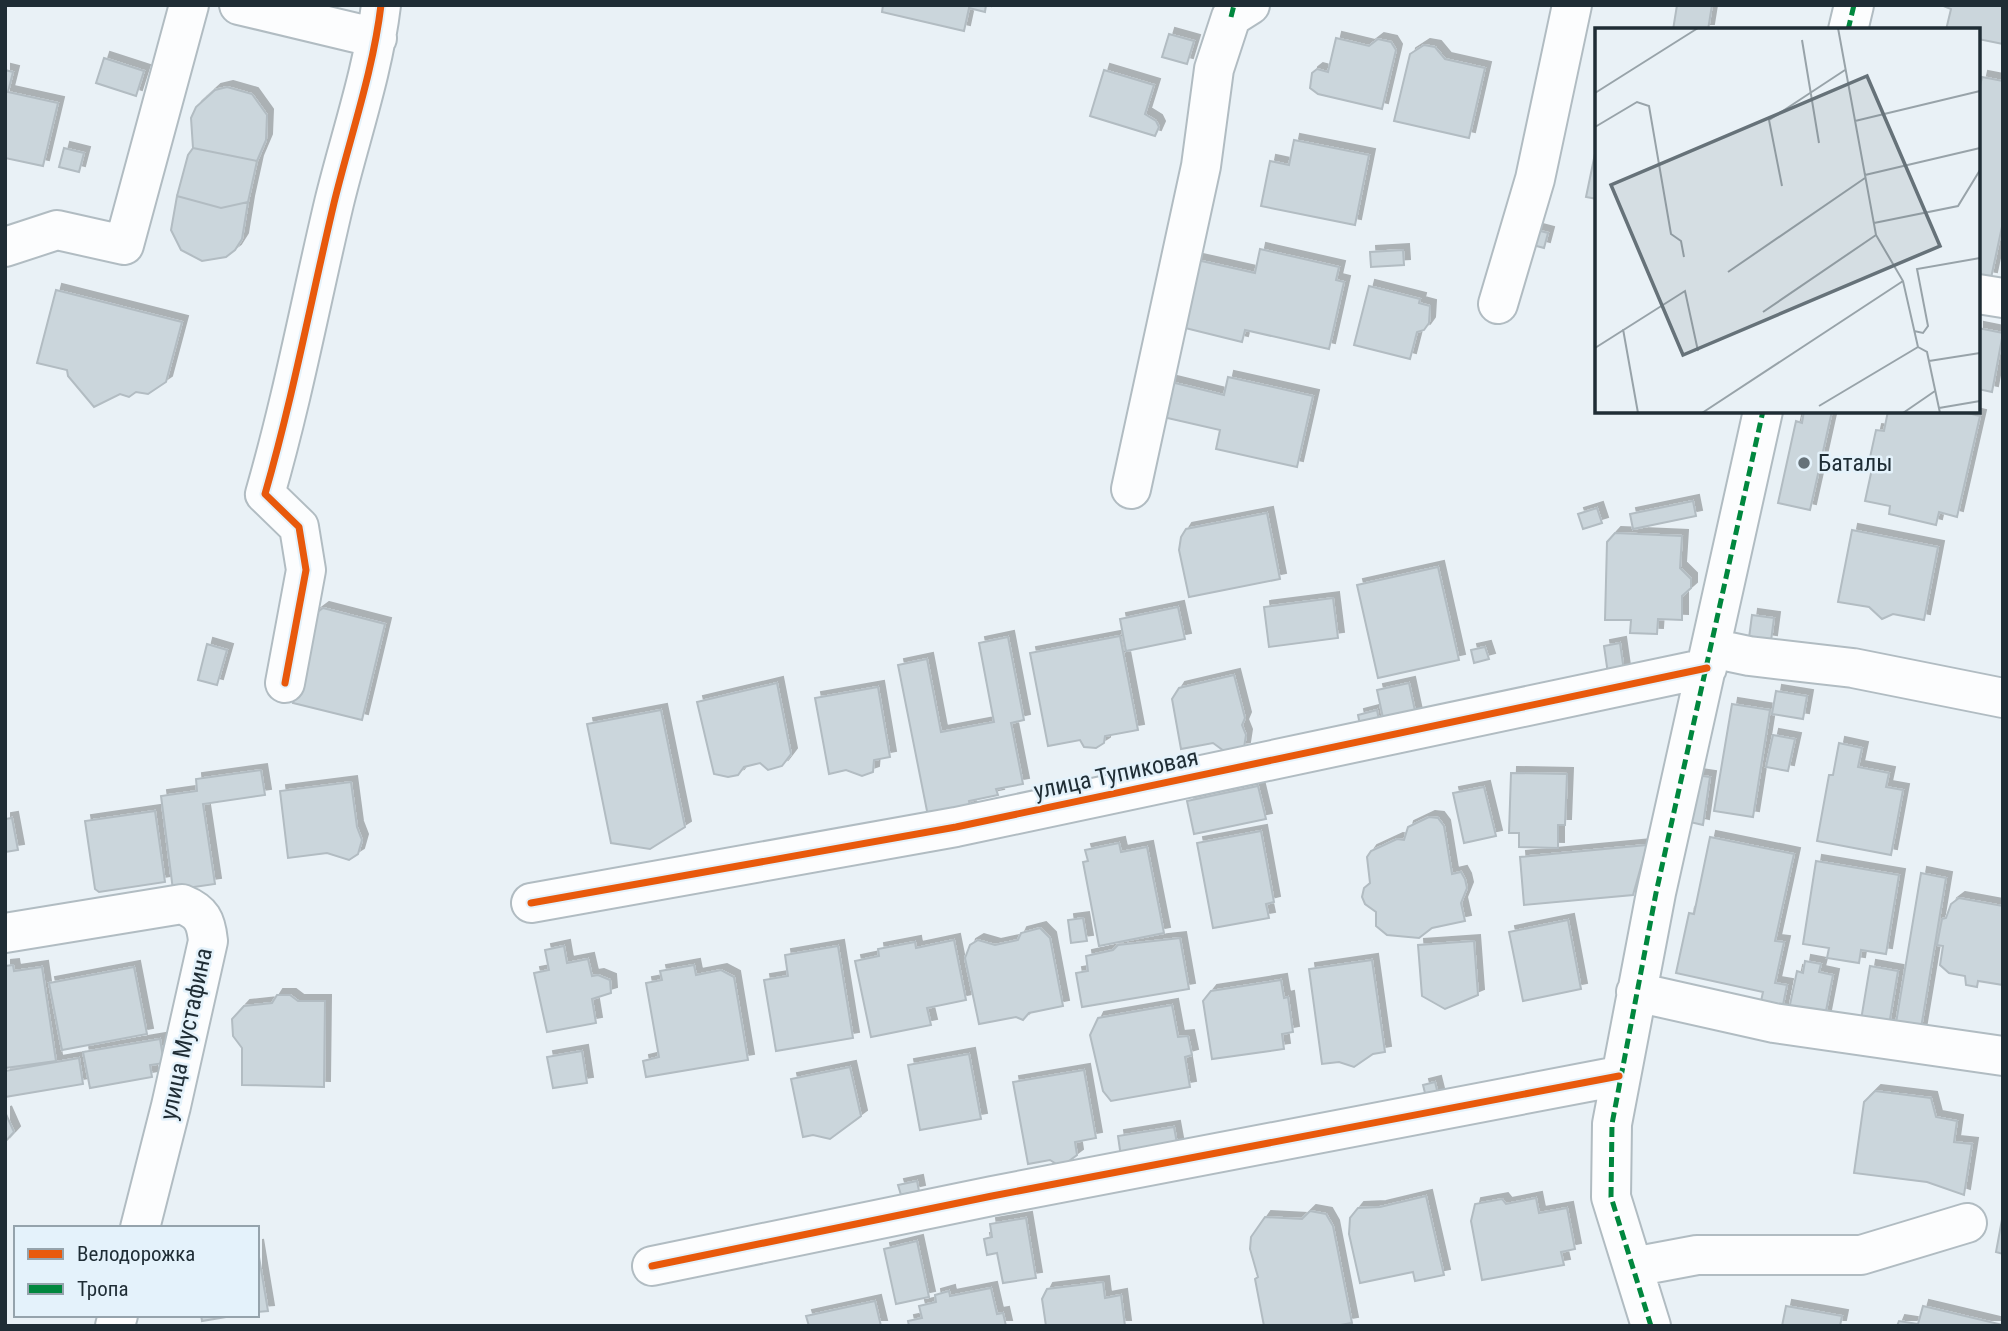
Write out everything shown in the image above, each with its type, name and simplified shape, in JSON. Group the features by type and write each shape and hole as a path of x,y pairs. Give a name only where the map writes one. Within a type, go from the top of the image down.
{"street":[{"path":"5,247 57,230 124,245 189,5"},
{"path":"239,5 379,22 333,206 288,414 265,494 299,527 306,570 285,683"},
{"path":"1131,489 1200,166 1214,69 1231,17 1250,5"},
{"path":"1498,304 1535,179 1572,5"},
{"path":"1849,28 1854,5"},
{"path":"1980,294 2003,298"},
{"path":"1651,1326 1610,1187 1612,1124 1636,992 1763,413"},
{"path":"1709,658 1749,656 1853,667 2003,698"},
{"name":"улица Тупиковая","path":"531,903 956,827 1709,658"},
{"name":"улица Мустафина","path":"5,933 183,904 195,909 206,920 208,940 171,1106 141,1226"},
{"path":"1636,992 1774,1023 2003,1056"},
{"path":"652,1266 992,1196 1619,1076"},
{"path":"1633,1267 1697,1255 1861,1255 1967,1223"}],"building":[{"path":"883,5 986,5 985,12 969,8 964,31 882,12"},
{"path":"1677,5 1712,5 1708,28 1673,28"},
{"path":"1941,5 2003,5 2003,44 1980,39 1980,28 1946,28 1951,9"},
{"path":"1169,34 1194,41 1187,64 1162,57"},
{"path":"1336,38 1369,46 1378,39 1391,42 1396,50 1382,109 1318,94 1310,88 1312,73 1317,69 1328,72"},
{"path":"1424,45 1435,47 1445,59 1485,68 1469,138 1394,121 1410,54"},
{"path":"104,58 144,71 136,96 96,83"},
{"path":"5,70 13,72 8,92 58,103 43,166 5,158"},
{"path":"1104,70 1154,85 1145,114 1156,121 1159,127 1155,136 1090,116"},
{"path":"1982,77 2003,81 2003,222 1991,278 1980,276"},
{"path":"227,87 252,94 267,115 266,140 257,161 193,148 191,118 196,107 215,90"},
{"path":"1294,140 1369,155 1355,225 1261,206 1270,161 1289,165"},
{"path":"64,148 84,153 79,172 59,167"},
{"path":"193,148 257,161 248,202 221,208 177,196 188,155"},
{"path":"1595,154 1595,199 1586,197"},
{"path":"177,196 221,208 248,202 242,239 235,250 226,257 202,261 181,250 171,230"},
{"path":"1533,229 1548,233 1544,248 1529,244"},
{"path":"1260,249 1339,267 1336,280 1344,282 1329,349 1245,330 1242,342 1173,325 1188,258 1255,273"},
{"path":"1403,250 1404,265 1371,267 1370,252"},
{"path":"1369,286 1420,299 1419,303 1430,306 1429,323 1424,330 1417,332 1410,359 1354,345"},
{"path":"56,290 182,322 166,382 148,394 136,392 129,397 120,394 94,407 68,376 67,370 37,363"},
{"path":"1980,328 2003,333 1992,392 1980,389"},
{"path":"1228,377 1313,396 1297,467 1216,449 1220,430 1163,417 1171,382 1224,395"},
{"name":"Баталы","path":"1804,413 1832,413 1810,510 1778,503 1796,421 1802,423"},
{"path":"1888,413 1967,413 1980,416 1957,517 1939,512 1936,525 1889,514 1890,506 1865,501 1873,464 1869,462 1876,430 1884,431"},
{"path":"1693,501 1696,516 1633,529 1630,514"},
{"path":"1597,508 1602,523 1583,529 1578,514"},
{"path":"1267,513 1280,579 1189,597 1179,550 1181,537 1186,529"},
{"path":"1852,530 1938,547 1924,620 1893,614 1882,619 1869,607 1838,602"},
{"path":"1615,533 1682,536 1680,568 1691,579 1691,588 1682,596 1682,620 1658,619 1657,634 1630,633 1631,620 1605,620 1607,542"},
{"path":"1438,567 1459,660 1378,678 1357,585"},
{"path":"1333,598 1338,638 1269,647 1264,607"},
{"path":"1178,607 1185,639 1126,651 1120,619"},
{"path":"323,608 385,624 362,720 293,703 315,614"},
{"path":"1752,615 1774,618 1771,641 1749,638"},
{"path":"1120,636 1138,730 1105,736 1104,743 1096,748 1084,747 1080,740 1048,746 1030,653"},
{"path":"1008,637 1024,720 1011,723 1023,784 996,789 998,795 969,801 971,812 929,821 898,665 927,659 941,732 994,722 979,643"},
{"path":"1620,643 1624,671 1608,674 1604,646"},
{"path":"207,644 227,650 217,685 198,680"},
{"path":"1485,647 1489,659 1474,663 1471,650"},
{"path":"1234,675 1245,718 1242,725 1246,735 1244,748 1224,751 1213,743 1181,749 1172,699 1179,688"},
{"path":"777,683 791,754 782,766 768,770 760,763 744,767 738,775 728,777 714,774 697,702"},
{"path":"1409,683 1417,720 1385,727 1377,690"},
{"path":"878,687 890,757 874,760 873,772 862,776 846,770 829,774 815,698"},
{"path":"1776,691 1807,696 1803,719 1772,714"},
{"path":"1732,704 1770,710 1753,817 1714,811"},
{"path":"661,710 685,827 650,849 611,843 587,724"},
{"path":"1377,710 1380,725 1361,730 1358,715"},
{"path":"1773,735 1795,739 1788,771 1766,767"},
{"path":"1839,743 1862,748 1858,767 1889,773 1886,787 1903,790 1891,855 1817,841 1829,775 1833,775"},
{"path":"261,770 265,795 203,804 215,884 173,890 161,796 197,791 196,779"},
{"path":"1511,773 1567,774 1565,825 1558,825 1558,848 1519,847 1519,833 1509,833"},
{"path":"1696,775 1710,777 1703,825 1690,822"},
{"path":"351,782 357,827 362,840 358,854 349,860 327,853 288,858 280,791"},
{"path":"1258,786 1266,819 1194,834 1187,801"},
{"path":"1484,787 1496,836 1464,843 1453,793"},
{"path":"155,811 165,882 99,892 95,889 85,821"},
{"path":"1429,817 1438,818 1444,826 1452,874 1461,872 1465,879 1467,888 1461,903 1465,921 1432,928 1419,938 1387,935 1376,926 1376,912 1365,904 1362,897 1364,888 1370,883 1367,857 1371,851 1397,839 1404,840 1408,827"},
{"path":"12,818 18,850 5,852 5,819"},
{"path":"1261,831 1274,902 1266,904 1269,918 1213,928 1197,843"},
{"path":"1710,837 1794,854 1775,941 1784,942 1775,983 1787,985 1782,1010 1760,1006 1763,992 1676,973 1689,913 1694,914"},
{"path":"1119,843 1121,852 1147,847 1164,933 1099,946 1083,862 1088,861 1085,850"},
{"path":"1647,845 1633,895 1524,905 1520,857"},
{"path":"1816,861 1899,875 1886,954 1861,950 1859,963 1827,958 1829,948 1803,944"},
{"path":"1921,873 1946,878 1920,1034 1895,1029"},
{"path":"1959,898 2003,906 2003,985 1978,981 1977,987 1966,985 1965,976 1949,973 1940,965 1943,946 1937,945 1942,919 1946,918 1951,904"},
{"path":"1083,918 1087,941 1071,943 1068,920"},
{"path":"1568,920 1581,989 1523,1001 1509,932"},
{"path":"1040,928 1050,938 1063,1006 1029,1013 1023,1020 1016,1017 979,1024 965,958 970,945 978,940 995,945 1018,940 1021,933"},
{"path":"1180,938 1189,989 1082,1007 1076,973 1088,971 1086,956 1113,950 1118,945"},
{"path":"954,940 966,1000 927,1008 931,1025 871,1037 855,961 879,956 878,949 915,942 916,948"},
{"path":"1474,941 1478,995 1445,1009 1422,996 1418,945"},
{"path":"564,946 567,963 588,959 592,976 598,975 610,980 611,993 592,999 596,1023 547,1032 534,973 549,970 545,950"},
{"path":"838,946 853,1038 776,1051 764,980 788,976 785,955"},
{"path":"1372,960 1385,1052 1373,1054 1354,1067 1339,1062 1322,1064 1309,969"},
{"path":"1805,961 1821,964 1819,972 1833,975 1824,1021 1788,1014 1797,971 1803,973"},
{"path":"13,965 14,971 42,967 56,1061 5,1068 5,966"},
{"path":"694,965 696,975 721,970 734,977 748,1060 646,1077 643,1061 659,1057 646,983 662,980 660,971"},
{"path":"1870,966 1898,971 1888,1031 1860,1026"},
{"path":"134,967 147,1034 62,1050 49,983"},
{"path":"1281,980 1284,998 1288,997 1293,1032 1282,1034 1284,1049 1212,1059 1203,1001 1211,991"},
{"path":"277,995 290,995 298,1001 325,1001 324,1087 242,1085 242,1048 233,1036 232,1019 244,1006 272,1003"},
{"path":"1172,1005 1178,1037 1188,1036 1192,1055 1185,1057 1190,1087 1111,1101 1103,1091 1090,1035 1098,1018"},
{"path":"160,1039 164,1063 150,1065 152,1077 90,1088 83,1052"},
{"path":"582,1051 587,1083 553,1088 547,1057"},
{"path":"969,1054 981,1119 920,1130 908,1065"},
{"path":"79,1058 83,1084 5,1097 5,1071"},
{"path":"850,1067 861,1116 830,1139 813,1135 803,1137 791,1079"},
{"path":"1084,1070 1096,1138 1075,1142 1077,1155 1061,1167 1050,1160 1028,1164 1013,1082"},
{"path":"1435,1082 1438,1094 1426,1097 1423,1085"},
{"path":"1875,1091 1931,1098 1936,1117 1957,1121 1954,1142 1972,1144 1964,1195 1927,1182 1854,1173 1864,1102"},
{"path":"5,1112 14,1132 5,1142"},
{"path":"1174,1127 1179,1154 1122,1164 1118,1136"},
{"path":"917,1181 919,1191 901,1195 898,1185"},
{"path":"1426,1196 1444,1275 1415,1281 1413,1272 1360,1283 1349,1234 1350,1218 1358,1208 1380,1207"},
{"path":"1536,1198 1539,1213 1567,1208 1575,1249 1561,1252 1564,1265 1482,1280 1471,1221 1475,1204 1502,1199 1506,1204"},
{"path":"1310,1211 1326,1214 1333,1226 1352,1323 1334,1326 1264,1326 1255,1279 1258,1277 1250,1249 1251,1237 1265,1217 1302,1219"},
{"path":"2003,1214 2003,1254 1996,1252"},
{"path":"1026,1218 1036,1278 1003,1283 997,1253 987,1255 984,1239 992,1237 990,1224"},
{"path":"917,1241 929,1297 896,1304 884,1249"},
{"path":"259,1257 268,1311 259,1312"},
{"path":"1103,1282 1105,1298 1121,1295 1125,1326 1046,1326 1042,1299 1047,1289"},
{"path":"991,1288 997,1314 1003,1313 1006,1326 909,1326 908,1321 922,1318 919,1306 936,1302 935,1295 949,1291 950,1296"},
{"path":"875,1301 881,1326 809,1326 806,1316"},
{"path":"1786,1306 1842,1316 1840,1326 1782,1326"},
{"path":"1923,1306 2003,1326 1897,1326 1899,1321 1918,1324"},
{"path":"201,1317 226,1317 202,1321"}],"marked path":[{"path":"1231,17 1234,5"},
{"path":"1848,28 1854,5"},
{"path":"1651,1326 1611,1197 1612,1124 1656,893 1763,413"}],"cycle path":[{"path":"285,683 306,570 299,527 265,494 334,203 367,80 381,5"},
{"path":"531,903 956,827 1707,668"},
{"path":"652,1266 992,1196 1619,1076"}],"place":[{"name":"Баталы","path":"1804,463"}]}
